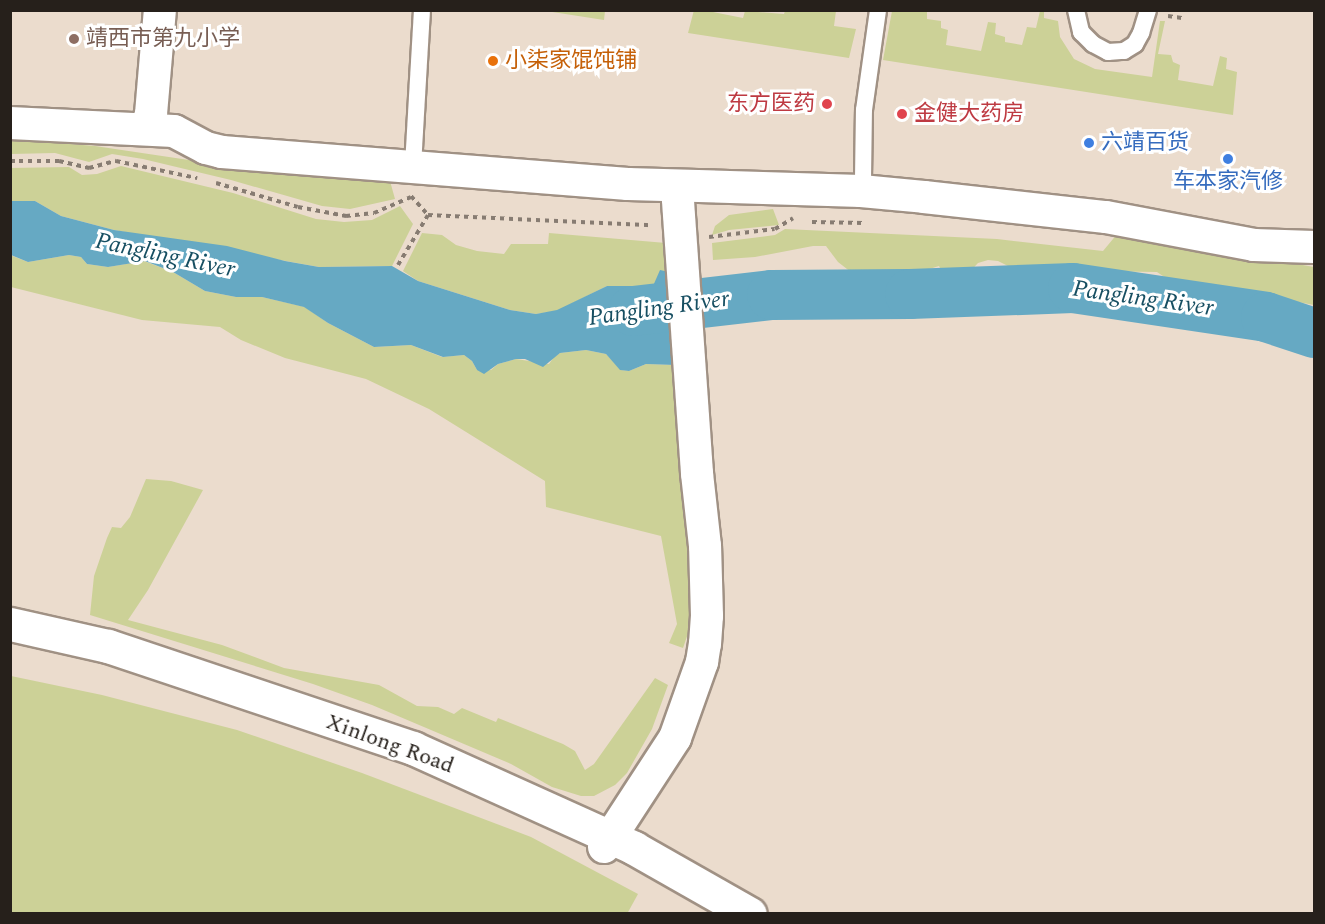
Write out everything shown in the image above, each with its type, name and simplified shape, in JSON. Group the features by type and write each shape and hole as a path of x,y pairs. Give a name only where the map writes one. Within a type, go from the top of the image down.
{"main road":[{"name":"Xinlong Road","path":"10,624 108,646 414,748 607,842 728,914"},
{"name":"Xinlong Road","path":"10,639 101,660 352,739 670,866 750,914"}],"street":[{"path":"147,128 151,114 160,10"},
{"path":"10,123 174,131 192,141 222,152 677,187 861,191 914,196 1098,216 1254,245 1314,247"},
{"path":"607,842 675,738 702,662 707,616 705,546 697,473 677,187"}],"lane":[{"path":"413,166 422,10"},
{"path":"863,179 864,110 878,10"},
{"path":"1076,10 1081,32 1093,44 1108,52 1124,51 1134,44 1141,33 1148,10"}],"path":[{"path":"10,161 59,160 89,168 116,160 201,179"},
{"path":"413,166 408,182 411,197 428,214 664,226 682,245 714,237 766,231 787,224 794,218"},
{"path":"212,182 298,207 346,216 374,213 411,197"},
{"path":"398,265 417,228 428,214"}],"green space":[{"path":"694,10 743,18 745,11 784,14 785,11 836,11 834,26 856,29 849,58 688,33"},
{"path":"1044,10 1044,18 1058,21 1060,37 1074,59 1095,69 1152,77 1160,21 1165,21 1158,54 1171,55 1173,62 1180,65 1178,80 1213,86 1220,56 1227,58 1226,69 1237,72 1233,115 883,60 892,11 927,12 927,19 941,21 941,28 948,30 946,45 981,51 988,22 996,23 995,34 1005,37 1005,42 1022,45 1027,27 1036,28 1040,11"},
{"path":"546,11 605,11 604,20"},
{"path":"10,139 95,146 289,175 390,181 395,199 350,209 322,206 231,180 143,159 112,154 89,162 55,153 11,154"},
{"path":"121,166 233,193 316,219 344,222 372,220 400,206 413,224 392,266 319,267 114,230 61,216 35,201 11,201 10,168 69,167 82,175 97,174"},
{"path":"773,209 779,225 729,230 712,235 715,226 729,215"},
{"path":"785,229 997,239 1103,251 1118,233 1314,267 1314,305 1250,293 1195,292 1175,284 1157,272 1086,271 1070,265 1018,271 998,261 988,260 978,263 964,278 953,281 945,278 939,266 926,270 919,278 893,282 856,276 838,262 826,246 813,246 755,257 713,260 712,243 775,235"},
{"path":"422,233 442,235 456,245 477,251 504,254 511,244 548,244 549,233 666,243 669,272 654,286 607,286 557,311 536,314 510,310 418,281 403,271"},
{"path":"10,255 28,262 69,255 81,257 87,264 108,267 144,261 173,272 205,291 236,297 262,297 305,307 328,323 374,347 411,345 442,357 464,355 472,361 477,370 491,370 498,364 516,359 549,364 560,353 586,350 606,354 621,370 629,371 646,364 675,365 693,546 692,622 683,648 669,643 677,624 661,536 546,507 545,481 429,409 366,379 285,358 241,340 220,327 142,320 11,287"},
{"path":"146,479 171,481 203,490 148,590 128,620 222,645 284,668 379,685 417,706 438,707 454,714 462,708 496,722 498,718 575,751 585,770 594,764 655,678 668,685 652,729 627,773 615,785 594,796 581,796 552,787 511,764 372,705 313,684 90,615 94,576 107,538 112,527 121,528 130,517"},
{"path":"11,676 102,695 237,730 362,773 531,837 638,894 627,914 11,913"}],"water":[{"path":"10,201 35,201 61,216 114,230 227,246 319,267 392,266 418,281 510,310 536,314 557,310 607,286 653,286 660,270 669,272 675,365 646,364 629,371 620,370 606,354 586,350 560,353 543,367 525,359 516,359 498,364 484,374 477,370 472,361 464,355 443,357 411,345 374,347 328,323 304,307 262,297 236,297 205,291 173,272 145,261 108,267 87,264 81,257 69,255 28,262 11,255"}],"waterway":[{"name":"Pangling River","path":"633,311 772,295 910,294 1073,288 1266,317 1314,333"}],"place":[{"name":"靖西市第九小学","path":"74,39"},
{"name":"小柒家馄饨铺","path":"493,61"},
{"name":"东方医药","path":"827,104"},
{"name":"金健大药房","path":"902,114"},
{"name":"六靖百货","path":"1089,143"},
{"name":"车本家汽修","path":"1228,159"}]}
